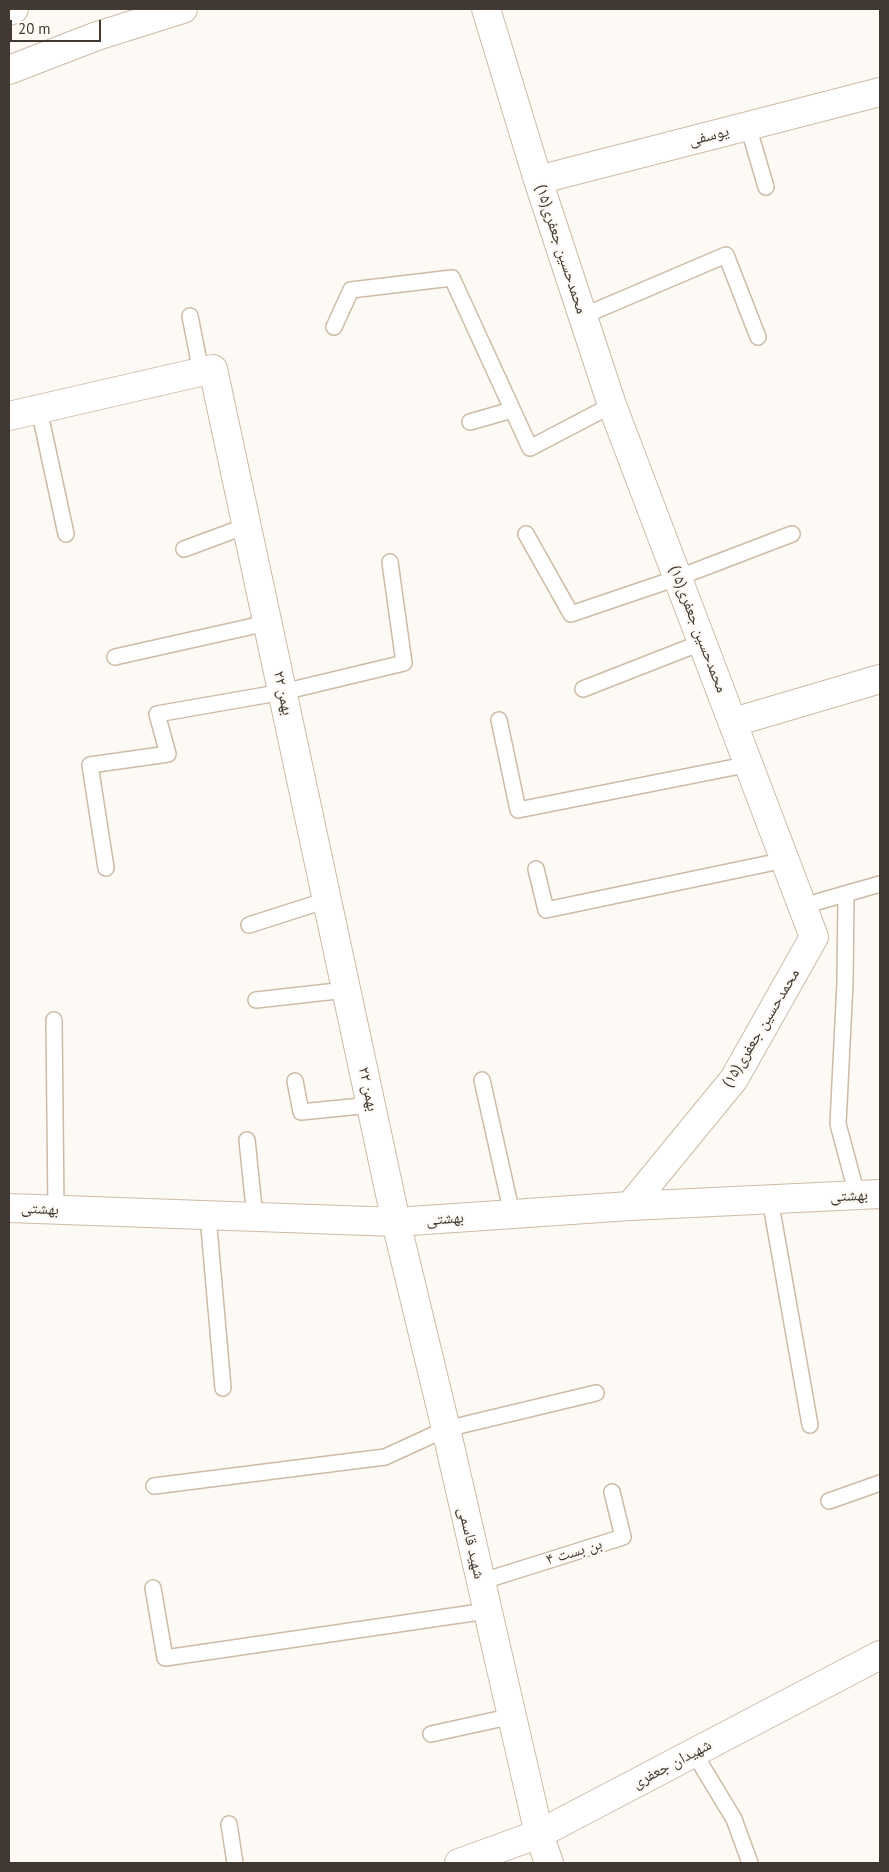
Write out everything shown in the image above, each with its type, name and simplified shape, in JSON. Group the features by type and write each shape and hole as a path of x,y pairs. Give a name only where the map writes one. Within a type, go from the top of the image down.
{"street":[{"path":"9,11 14,9"},
{"path":"9,70 97,36 183,9"},
{"name":"محمدحسین جعفری(۱۵)","path":"486,9 538,180 612,404 814,937 734,1079 630,1206"},
{"name":"یوسفی","path":"538,180 880,92"},
{"name":"۲۲ بهمن","path":"201,372 213,369 396,1222"},
{"path":"9,416 201,372"},
{"path":"734,722 880,679"},
{"name":"بهشتی","path":"9,1208 396,1222 630,1206 869,1195"},
{"name":"شهید قاسمی","path":"396,1222 446,1429 539,1834 549,1863"},
{"name":"شهیدان جعفری","path":"459,1863 539,1834 880,1655"}],"lane":[{"path":"748,126 766,187"},
{"path":"583,316 726,255 758,337"},
{"path":"334,327 351,290 452,278 530,448 612,404"},
{"path":"190,316 201,372"},
{"path":"39,409 66,534"},
{"path":"470,422 512,410"},
{"path":"184,549 246,526"},
{"path":"526,534 571,614 678,578 792,534"},
{"path":"106,868 90,765 168,754 157,714 282,692 404,664 390,562"},
{"path":"115,657 267,623"},
{"path":"583,689 702,642"},
{"path":"499,720 518,810 750,764"},
{"path":"536,869 546,910 785,860"},
{"path":"803,906 880,884"},
{"path":"846,894 845,983 838,1124 869,1195"},
{"path":"249,925 327,900"},
{"path":"256,1000 346,990"},
{"path":"54,1020 56,1210"},
{"path":"482,1080 512,1214"},
{"path":"295,1081 302,1112 371,1105"},
{"path":"246,1140 255,1218"},
{"path":"770,1199 810,1425"},
{"path":"208,1216 222,1388"},
{"path":"154,1486 386,1457 446,1429 596,1394"},
{"path":"829,1502 880,1483"},
{"name":"بن بست ۴","path":"480,1582 623,1537 612,1492"},
{"path":"153,1588 165,1658 487,1610"},
{"path":"431,1734 513,1716"},
{"path":"694,1752 734,1819 750,1863"},
{"path":"229,1824 235,1863"}]}
